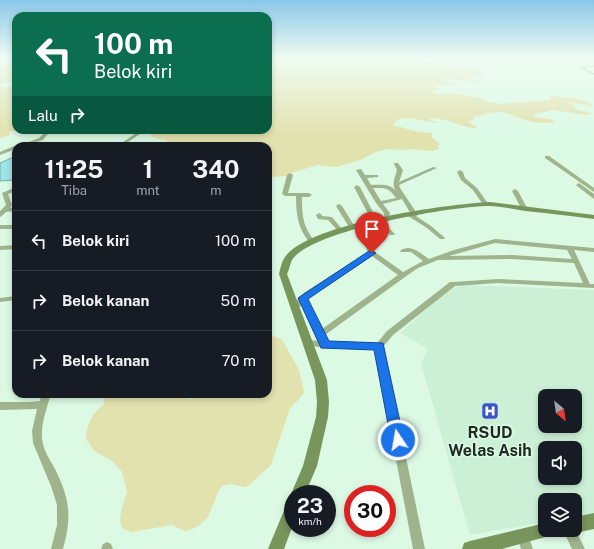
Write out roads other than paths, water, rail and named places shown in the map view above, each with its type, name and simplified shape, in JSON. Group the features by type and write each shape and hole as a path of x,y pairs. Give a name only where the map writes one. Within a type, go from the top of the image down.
{"main road":[{"path":"302,485 312,458 324,402 321,380 282,269 295,252 312,242 340,230 413,215 486,204 594,216"},
{"path":"582,524 594,521"},
{"path":"276,549 284,528"},
{"path":"268,549 282,533"},
{"path":"470,549 525,543 538,536"}],"street":[{"path":"32,142 41,139 46,134"},
{"path":"125,142 138,134"},
{"path":"0,154 12,149"},
{"path":"547,157 594,190"},
{"path":"396,164 400,170 397,176 396,185 413,215 442,238"},
{"path":"396,185 435,168"},
{"path":"359,170 379,203 387,213 380,221"},
{"path":"565,170 577,184 594,197"},
{"path":"460,172 463,179 475,189 486,204"},
{"path":"290,175 285,194 309,195"},
{"path":"364,177 376,176"},
{"path":"357,187 380,221 392,234"},
{"path":"371,188 392,188 399,199 379,203"},
{"path":"2,212 9,205 5,193 12,190"},
{"path":"515,191 524,208"},
{"path":"301,194 300,225 312,242"},
{"path":"0,200 8,199"},
{"path":"339,206 356,226 368,235 366,239 372,253 402,275"},
{"path":"2,212 12,210"},
{"path":"319,215 320,218 330,218 340,230"},
{"path":"0,227 12,227"},
{"path":"321,334 402,275 427,261 456,251 495,241 594,250"},
{"path":"0,248 12,247"},
{"path":"570,248 591,286"},
{"path":"403,252 412,250 427,261"},
{"path":"456,251 456,253 462,258"},
{"path":"296,309 303,298 372,253"},
{"path":"437,258 512,257 576,261"},
{"path":"379,346 390,333 453,284 498,281 591,286"},
{"path":"0,300 12,298"},
{"path":"303,298 325,345"},
{"path":"308,343 325,345 379,346"},
{"path":"379,346 419,549"},
{"path":"0,406 30,406 45,399"},
{"path":"45,399 37,431 37,440 57,484 64,515 62,534 57,549"},
{"path":"573,537 579,549"}],"water":[{"path":"12,158 12,180 0,181 0,163"}],"place":[{"name":"RSUD Welas Asih","path":"490,411"}]}
